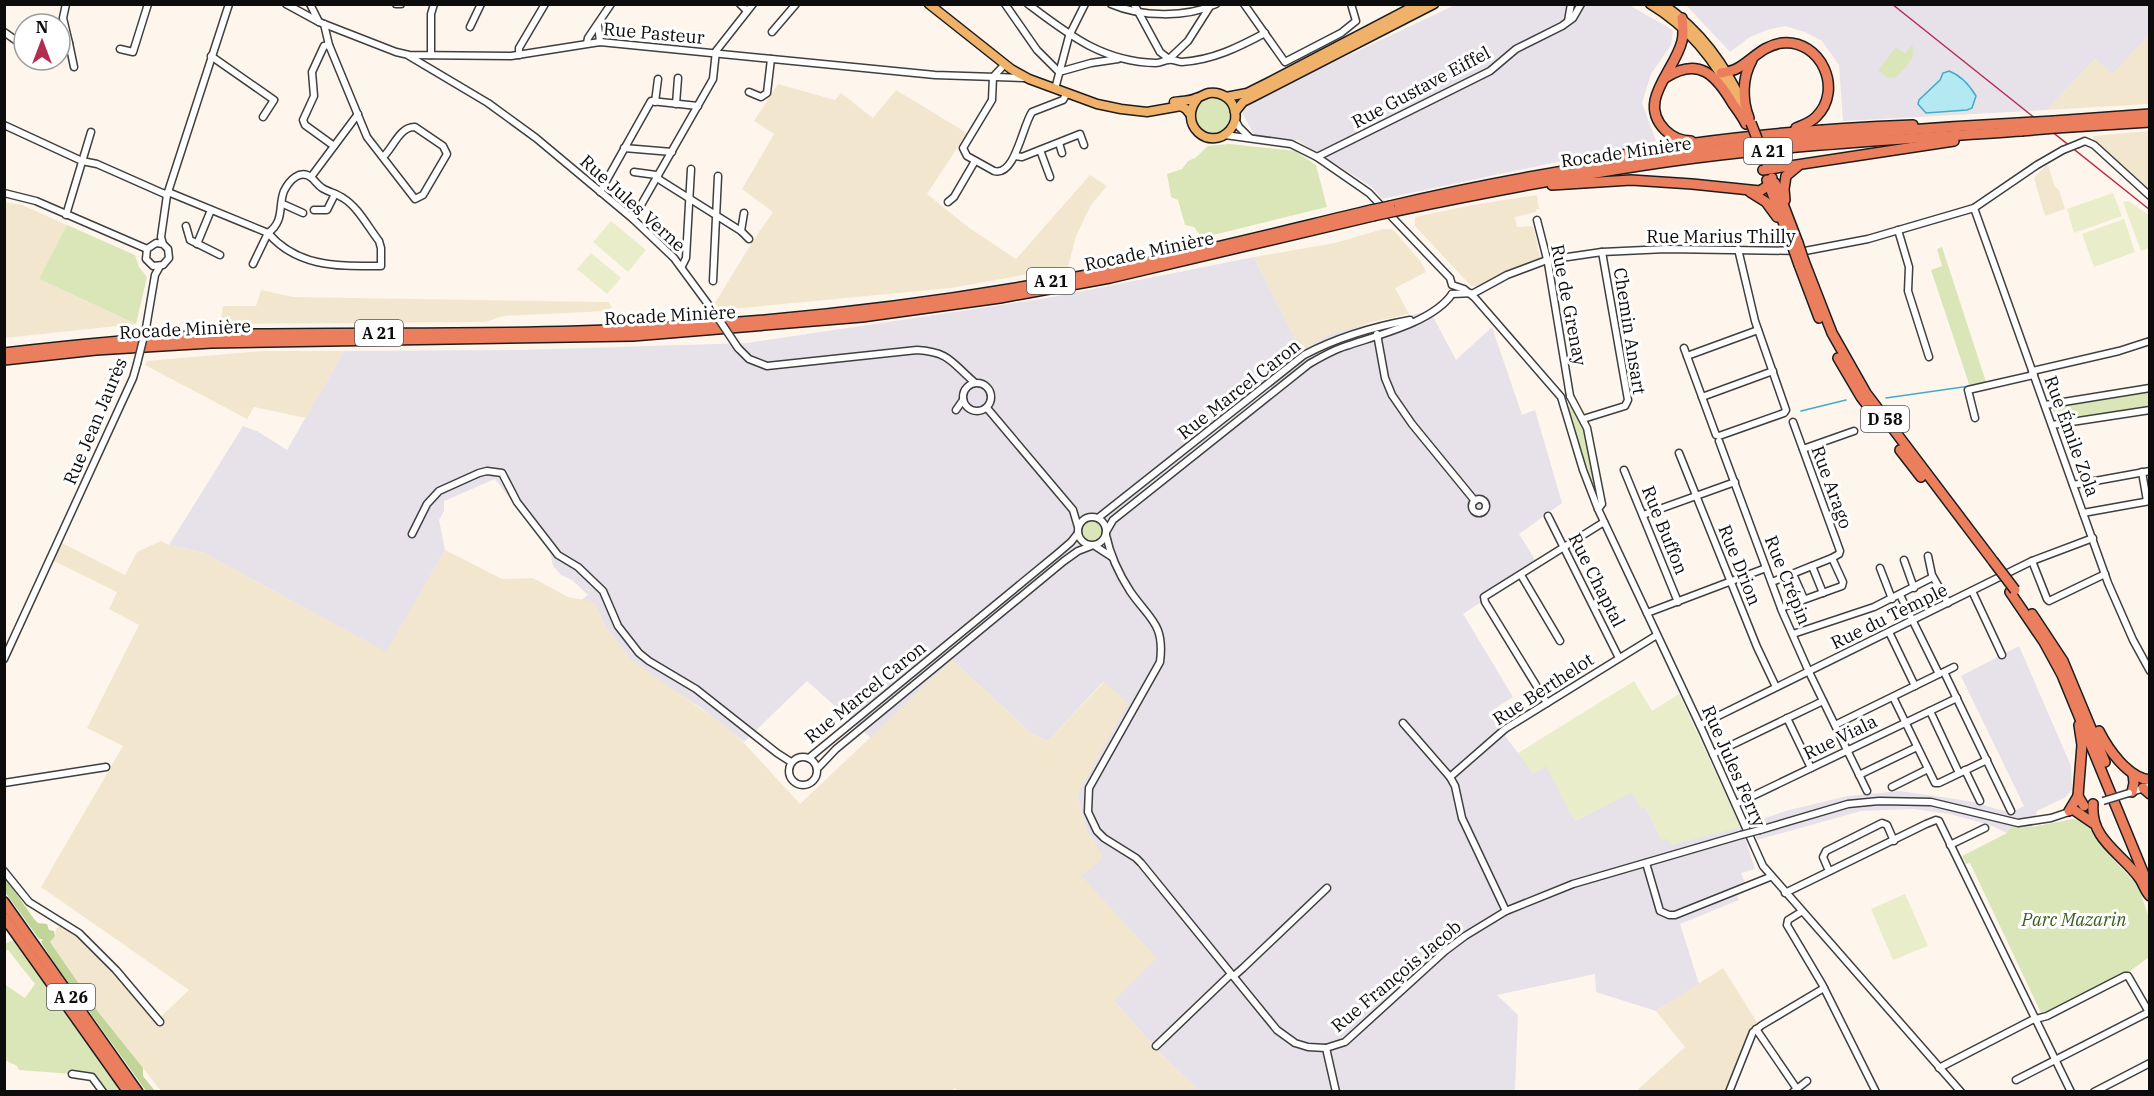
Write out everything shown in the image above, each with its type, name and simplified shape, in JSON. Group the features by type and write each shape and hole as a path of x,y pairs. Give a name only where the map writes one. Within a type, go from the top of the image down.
{"highway":[{"path":"1682,23 1682,44 1655,96 1655,112 1660,124 1677,138 1686,141 1708,142"},
{"path":"1724,72 1737,69 1755,54 1782,43 1799,45 1816,55 1823,63 1828,76 1829,93 1820,113 1809,123 1785,132"},
{"path":"1743,110 1745,77 1755,54"},
{"path":"1663,79 1684,69 1700,69 1716,78 1743,110"},
{"name":"D 58","path":"1743,110 1802,263 1832,333 1861,386 2063,661 2150,889"},
{"name":"Rocade Minière","path":"2055,125 2150,114"},
{"path":"1533,176 1636,152 1785,132 1991,122 1996,124"},
{"name":"Rocade Minière","path":"1393,208 1590,173 1716,156 2020,127 2150,122"},
{"name":"Rocade Minière","path":"4,360 96,350 211,343 633,336 862,317 1000,298 1110,278 1533,176 1706,150 1996,124 2020,127"},
{"path":"1517,186 1524,189 1631,180 1760,191 1767,172 1805,163 2020,127"},
{"path":"1784,205 1786,176 1795,167 1805,163"},
{"name":"D 58","path":"1767,172 1784,205 1795,244"},
{"path":"1746,191 1766,202 1795,244"},
{"name":"Rocade Minière","path":"4,353 96,343 208,336 633,328 784,318 935,300 1050,281 1372,213"},
{"path":"2093,823 2072,811 2078,796 2082,745 2077,718 2082,713 2092,718 2102,738 2133,774 2150,780"},
{"name":"D 58","path":"2082,713 2150,873"},
{"path":"2130,793 2134,783 2133,774"},
{"path":"2078,796 2088,805 2093,823 2113,851 2140,880 2150,896"},
{"name":"A 26","path":"4,902 138,1092"},
{"name":"A 26","path":"4,917 128,1092"}],"main road":[{"path":"929,4 940,8 1008,67 1029,79 1097,104 1147,112 1181,106 1190,114 1192,125 1203,136 1214,138 1225,135 1232,128 1235,116 1243,102 1434,4"},
{"path":"1226,97 1247,93 1418,4"},
{"name":"D 58","path":"1650,4 1682,23"},
{"name":"D 58","path":"1664,4 1724,72 1743,110"},
{"path":"1137,111 1197,98 1209,93 1221,94 1231,101 1235,116"},
{"path":"1190,114 1197,98"}],"street":[{"path":"120,49 133,52 148,4"},
{"path":"147,249 146,259 156,266 166,263 169,258 168,249 161,237 167,193 229,4"},
{"name":"Rue Pasteur","path":"286,4 322,23 409,55 519,55 600,42 935,75 1029,79"},
{"path":"310,4 322,23 367,137 383,158 415,199 423,195 441,167 446,157 446,149 415,127 409,127 403,131 383,158"},
{"path":"396,4 401,4"},
{"path":"428,67 431,14 434,4"},
{"path":"470,27 481,4"},
{"path":"519,55 519,48 546,4"},
{"path":"587,44 611,4"},
{"path":"740,4 747,11"},
{"path":"633,219 714,76 716,54 753,4"},
{"path":"772,32 796,4"},
{"path":"1005,4 1037,50 1059,72"},
{"path":"1028,4 1069,36 1119,59"},
{"path":"1055,89 1069,36 1085,4"},
{"path":"1111,4 1178,13 1209,8 1216,4"},
{"path":"1244,4 1285,62 1341,33 1356,21 1351,4"},
{"path":"1567,22 1571,4"},
{"name":"Rue Gustave Eiffel","path":"1317,157 1490,71 1516,49 1567,22 1581,4"},
{"path":"1135,8 1160,52 1169,60"},
{"path":"1169,60 1188,41 1209,8"},
{"path":"598,25 600,42"},
{"path":"1059,72 1091,63 1119,59 1158,63 1210,57 1238,48 1265,33"},
{"path":"329,45 324,46 312,72 314,96 303,120 305,125 333,146"},
{"name":"Rue Jules Verne","path":"409,55 436,70 536,138 633,219 682,266 738,348 749,358 767,366 918,350 937,351 973,381"},
{"path":"211,56 274,100 263,117"},
{"path":"430,56 436,70"},
{"path":"72,57 74,67"},
{"path":"749,92 761,97 766,95 771,59"},
{"path":"1008,67 993,77 992,100 963,148 967,156 997,172 1005,170 1015,156 1016,148 1032,112 1063,100 1067,93"},
{"path":"1005,77 1008,67"},
{"path":"676,104 678,78"},
{"path":"655,102 658,79"},
{"path":"600,192 651,101 698,106"},
{"path":"311,177 358,114"},
{"path":"1235,116 1239,127 1251,139"},
{"path":"4,125 82,161 97,164 268,233 284,249 316,263 338,266 381,266 381,248 379,241 351,205 321,187 311,177 301,175 293,177 283,195 283,204 277,222 268,233 253,264"},
{"path":"66,215 91,132"},
{"path":"1015,156 1022,157 1080,134 1084,145"},
{"path":"1225,135 1291,144 1317,157 1369,194 1450,278 1452,294 1469,294"},
{"name":"Rue Marius Thilly","path":"1469,294 1507,275 1547,260 1602,252 1666,249 1805,251 1843,245 1974,208 2037,165 2085,141 2094,145 2150,196"},
{"path":"1059,143 1062,153"},
{"path":"624,148 672,152"},
{"path":"1040,150 1050,177"},
{"path":"948,202 954,197 975,161"},
{"path":"682,266 686,258 691,169"},
{"path":"634,172 658,177 741,231 749,239"},
{"path":"713,281 718,176"},
{"path":"4,193 30,199 147,249"},
{"path":"314,210 327,210 335,194"},
{"path":"283,204 303,213"},
{"name":"Rue Émile Zola","path":"1974,208 2105,574 2133,640 2150,670"},
{"path":"197,244 211,210"},
{"path":"741,231 744,213"},
{"name":"Rue de Grenay","path":"1537,220 1562,339 1570,396"},
{"path":"186,226 188,238 220,255"},
{"path":"1898,231 1909,267 1908,291 1929,357"},
{"path":"147,249 161,237"},
{"path":"156,243 164,244"},
{"path":"1684,348 1715,433 1719,436 1784,413 1787,408 1758,330 1738,249"},
{"name":"Chemin Ansart","path":"1583,419 1625,406 1628,400 1602,252"},
{"name":"Rue Jean Jaurès","path":"4,659 133,378 146,328 156,266"},
{"name":"Rue Jules Ferry","path":"1452,285 1464,289 1475,298 1560,394 1583,470 1598,509 1700,725 1760,861 1770,877 1961,1092"},
{"name":"Rue Marcel Caron","path":"1106,533 1113,520 1309,364 1337,349 1378,336 1438,309 1452,294"},
{"name":"Rue Marcel Caron","path":"1098,518 1304,355 1345,336 1416,319"},
{"path":"1376,327 1385,378 1392,395 1412,424 1475,501"},
{"path":"1687,356 1758,330"},
{"path":"1975,418 1968,390 2150,341"},
{"path":"1304,355 1309,364"},
{"path":"1702,397 1773,371"},
{"path":"962,372 966,386 963,399 968,408 978,411 987,408 992,399 990,389 982,383 973,381 966,386"},
{"path":"2045,405 2150,388"},
{"path":"1563,402 1570,396 1587,428 1602,504 1598,509"},
{"path":"987,408 1073,510 1083,543 1093,546 1112,558"},
{"path":"2052,425 2150,410"},
{"name":"Rue Arago","path":"1793,422 1840,551 1832,558"},
{"path":"1803,449 1854,431"},
{"name":"Rue Crépin","path":"1719,441 1781,608 1809,672 1867,791"},
{"name":"Rue Drion","path":"1678,453 1776,687"},
{"name":"Rue Buffon","path":"1624,470 1677,602"},
{"path":"412,534 427,504 439,491 479,473 487,471 502,473 517,502 558,555 578,567 603,591 618,626 639,653 649,662 696,689 791,762"},
{"path":"2073,485 2146,472 2148,501 2084,513"},
{"path":"1643,515 1735,482"},
{"path":"1073,510 1098,518 1105,525 1112,558"},
{"name":"Rue Chaptal","path":"1548,516 1619,658"},
{"path":"1078,530 1082,521 1089,517"},
{"path":"1546,703 1484,597 1604,522"},
{"name":"Rue Marcel Caron","path":"809,758 1057,554 1074,539 1078,530"},
{"path":"1093,546 1102,542 1106,533"},
{"name":"Rue du Temple","path":"1700,725 2032,561 2093,538"},
{"name":"Rue Marcel Caron","path":"817,769 836,749 1064,561 1078,551 1093,546"},
{"path":"1928,556 1934,577 1948,603"},
{"name":"Rue François Jacob","path":"1112,558 1129,591 1157,627 1162,645 1160,662 1089,785 1088,812 1093,825 1104,838 1138,859 1282,1035 1295,1043 1308,1047 1326,1047 1345,1042 1445,951 1465,936 1506,911 1573,884 1848,804 1879,801 1931,802 2018,823 2051,818 2147,789"},
{"path":"1772,582 1832,558 1843,582 1842,586 1781,608"},
{"path":"1904,560 1914,588"},
{"path":"2032,561 2049,601 2105,574"},
{"path":"1812,566 1823,593"},
{"path":"1647,613 1766,568"},
{"path":"1880,568 1892,599"},
{"path":"1793,574 1804,600"},
{"path":"1521,575 1560,641"},
{"path":"1793,634 1874,607 1934,577"},
{"path":"1972,591 2002,655"},
{"path":"1900,595 1941,673 1957,698 2011,811"},
{"path":"1889,632 1915,686"},
{"name":"Rue Berthelot","path":"1450,777 1505,729 1657,634"},
{"path":"1835,725 1954,667"},
{"path":"1893,697 1936,784 1987,760"},
{"name":"Rue Viala","path":"1736,804 1957,698"},
{"path":"1713,754 1823,701"},
{"path":"1930,711 1980,801"},
{"path":"1787,718 1811,768"},
{"path":"1403,723 1450,777 1455,786 1462,818 1506,911"},
{"path":"1859,776 1917,747"},
{"path":"800,757 814,761 817,769 813,782 801,785 791,779 789,774 791,762 800,757"},
{"path":"4,783 106,767"},
{"path":"1892,787 1928,769"},
{"path":"1785,893 1936,820 1939,821 2071,1092"},
{"path":"1829,871 1823,857 1826,851 1882,823 1887,825 1894,841"},
{"path":"1950,845 1986,828"},
{"path":"1760,861 1762,881"},
{"path":"1646,863 1660,910 1669,915 1675,915 1770,877"},
{"path":"4,871 28,902 79,933 116,970 160,1022"},
{"path":"1156,1046 1327,888"},
{"path":"1801,912 1787,922 1824,988 1876,1092"},
{"path":"1939,1068 2128,976 2149,1013 2016,1080"},
{"path":"1729,1092 1749,1038 1756,1029 1824,988"},
{"path":"1756,1029 1795,1090 1807,1082"},
{"path":"1326,1047 1336,1092"},
{"path":"2094,1092 2150,1063"},
{"path":"72,1074 92,1077 103,1092"}],"shaded area":[{"path":"1455,5 1629,5 1673,30 1671,45 1651,74 1642,103 1656,141 1382,199 1372,187 1297,140 1257,140 1239,107"},
{"path":"1686,5 2149,5 2149,35 2112,75 2095,59 2047,110 1843,121 1839,65 1822,41 1805,32 1785,26 1750,37 1730,52"},
{"path":"2149,35 2149,104 2047,110 2095,59 2112,74"},
{"path":"778,84 835,100 841,93 873,118 896,90 967,133 927,194 968,227 1016,259 1090,175 1107,186 1091,205 1076,236 1068,267 951,288 721,310 715,303 773,212 742,189 774,134 754,121"},
{"path":"2149,131 2149,192 2093,141 2093,136"},
{"path":"2048,165 2065,209 2045,216 2034,178"},
{"path":"1537,195 1539,209 1536,209 1536,212 1515,217 1517,227 1532,226 1534,228 1540,258 1477,286 1471,286 1415,226 1415,217"},
{"path":"4,202 22,205 67,225 54,257 39,279 136,324 5,338"},
{"path":"1383,229 1391,229 1395,232 1422,263 1426,272 1395,288 1409,314 1326,336 1301,351 1254,257 1335,243"},
{"path":"1254,257 1301,350 1326,336 1346,329 1430,311 1456,360 1492,327 1522,415 1535,410 1562,503 1519,534 1537,563 1479,599 1481,602 1463,614 1513,697 1488,713 1533,773 1546,765 1575,821 1633,791 1640,807 1646,808 1662,840 1741,827 1785,811 1848,796 1900,791 1969,801 2011,813 2024,806 1961,676 2019,646 2071,766 2072,789 2066,797 2037,811 2032,827 2011,826 2007,833 1990,825 1950,814 1913,809 1861,811 1757,840 1755,834 1745,838 1755,869 1741,873 1745,883 1739,886 1743,893 1737,896 1739,900 1680,924 1699,984 1656,1011 1596,992 1595,974 1497,995 1518,1015 1515,1091 1199,1091 1159,1052 1114,1001 1097,895 1081,876 1095,843 1087,832 1077,795 1127,703 1103,682 1048,741 1032,734 952,660 871,738 807,681 744,742 701,708 630,659 605,626 594,602 580,601 588,595 572,580 561,575 553,566 550,552 495,479 444,501 444,511 439,520 445,550 387,653 204,553 169,545 243,426 257,431 287,450 344,351 520,350 747,343 1048,298"},
{"path":"261,290 293,297 608,302 612,307 607,311 503,316 486,322 220,324 223,306 256,306"},
{"path":"263,351 344,351 306,418 254,407 247,419 145,365 147,361"},
{"path":"161,541 204,553 386,652 445,550 502,579 533,578 568,597 594,602 605,626 630,659 724,725 744,743 800,804 952,660 1032,734 1048,741 1104,682 1128,703 1077,795 1087,832 1103,858 1081,876 1157,958 1114,1001 1159,1052 1199,1091 958,1092 955,1088 951,1092 161,1091 99,1013 49,941 55,936 56,929 63,924 76,933 103,959 156,1021 189,990 41,887 123,746 87,728 139,625 109,609 117,592 54,561 62,543 125,575 137,552"},
{"path":"1723,968 1758,1024 1747,1037 1727,1091 1635,1092 1685,1047 1656,1011"}],"green space":[{"path":"1912,45 1912,58 1896,77 1888,78 1878,71 1896,47 1905,54"},
{"path":"1213,96 1226,102 1232,115 1226,128 1213,134 1200,128 1194,115 1200,102"},
{"path":"1229,144 1295,151 1316,165 1327,207 1213,235 1200,235 1194,227 1185,225 1178,200 1171,197 1167,174 1182,169 1188,161 1208,146"},
{"path":"2113,193 2122,216 2074,233 2067,209"},
{"path":"2128,201 2149,215 2149,248 2141,251 2123,202"},
{"path":"2124,219 2135,252 2094,267 2082,234"},
{"path":"611,221 646,250 628,272 593,242"},
{"path":"67,225 135,255 139,267 147,277 136,324 39,279"},
{"path":"1942,247 1987,385 1970,387 1931,270 1942,266 1937,249"},
{"path":"591,253 621,278 607,294 577,269"},
{"path":"2149,390 2149,409 2058,426 2052,406"},
{"path":"1572,401 1585,428 1601,500 1598,501 1585,466 1569,408"},
{"path":"1092,521 1100,524 1103,532 1100,540 1092,543 1084,540 1081,532 1084,524"},
{"path":"1634,681 1652,711 1679,694 1741,827 1672,845 1666,838 1662,841 1646,808 1640,807 1632,792 1575,821 1546,766 1533,774 1518,753"},
{"name":"Parc Mazarin","path":"2073,819 2085,821 2102,846 2137,885 2149,918 2149,957 2129,972 2043,1017 1970,863 1966,864 1962,856 2007,833 2011,826 2032,827"},
{"path":"4,876 34,919 38,923 47,924 49,930 54,931 55,936 50,942 99,1013 143,1068 143,1076 155,1091 146,1091 53,961 41,942 43,939 39,939 5,892"},
{"path":"1905,894 1928,946 1893,960 1871,909"},
{"path":"15,941 120,1091 106,1091 95,1074 90,1072 86,1075 19,1070 17,1066 5,1060 4,984 25,998 35,984 8,950 5,950 5,944"}],"water":[{"path":"1949,71 1964,81 1976,96 1972,108 1926,113 1918,104 1919,100 1940,80 1943,73"}],"waterway":[{"path":"1886,398 1977,385"},
{"path":"1801,411 1846,400"}],"railway":[{"path":"1892,4 2150,210"}]}
